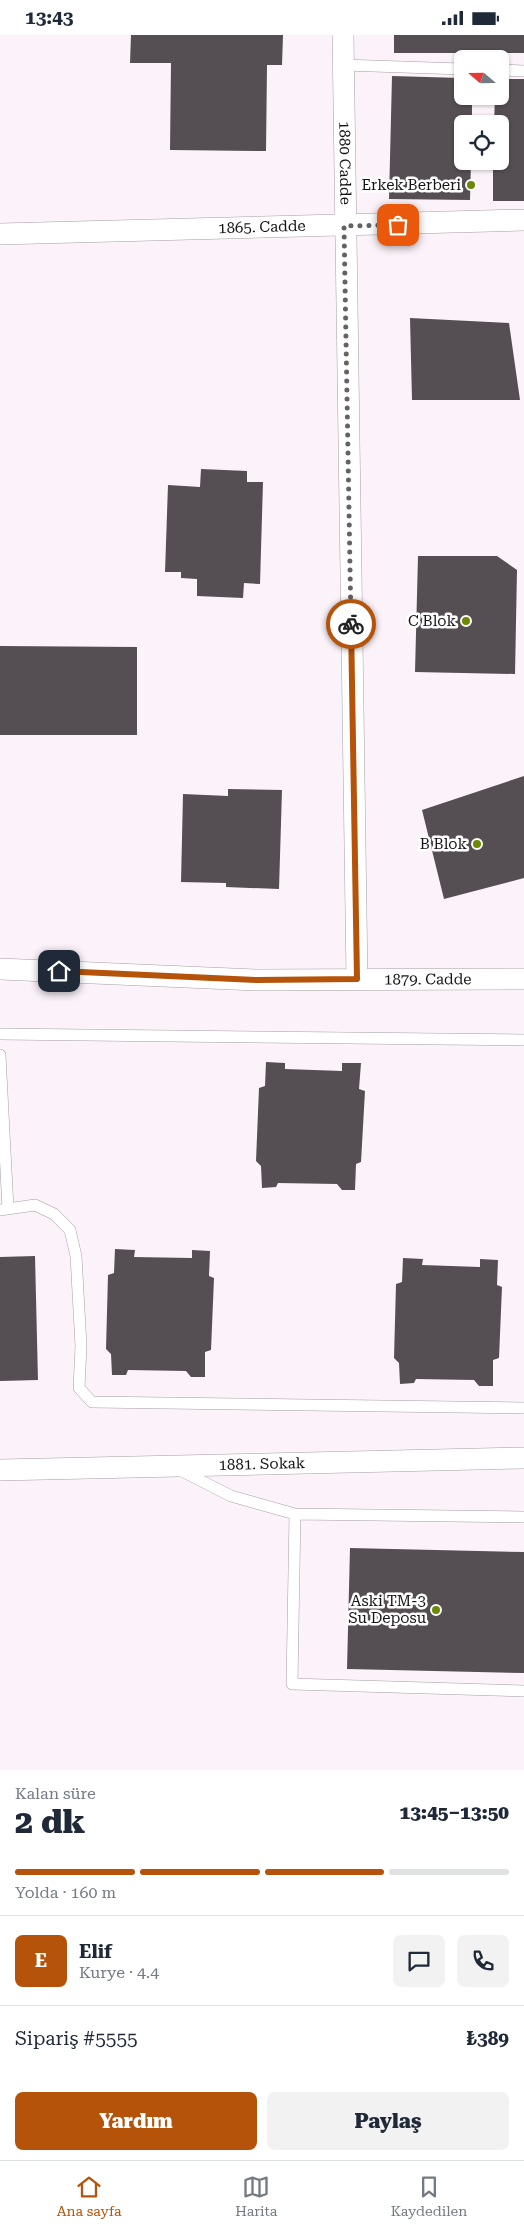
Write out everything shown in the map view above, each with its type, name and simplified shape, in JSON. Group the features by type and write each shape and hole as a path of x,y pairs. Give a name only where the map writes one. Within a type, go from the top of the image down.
{"street":[{"name":"1880 Cadde","path":"343,35 344,226 357,979"},
{"name":"1865. Cadde","path":"0,234 524,220"},
{"name":"1879. Cadde","path":"0,969 256,980 524,979"},
{"name":"1881. Sokak","path":"0,1470 524,1458"}],"lane":[{"path":"343,65 454,69"},
{"path":"509,70 524,71"},
{"path":"0,1033 524,1040"},
{"path":"0,1055 4,1210 35,1205 54,1215 70,1230 76,1256 81,1346 79,1388 92,1402 524,1407"},
{"path":"173,1466 231,1496 294,1514 524,1517"},
{"path":"294,1514 292,1684 524,1691"}],"building":[{"path":"131,35 283,35 282,65 267,65 266,151 170,150 171,63 130,63"},
{"path":"394,35 524,35 524,53 509,53 509,50 454,50 454,53 394,53"},
{"path":"392,76 454,78 454,105 472,105 472,115 454,115 454,170 471,170 470,200 389,199"},
{"path":"509,79 524,79 524,201 493,201 493,170 509,170 509,115 494,115 495,105 509,105"},
{"path":"410,318 509,323 520,400 412,400"},
{"path":"201,469 247,471 247,482 263,482 260,584 244,583 243,598 197,596 197,579 181,578 181,572 165,572 168,485 200,487"},
{"name":"C Blok","path":"418,556 497,556 517,570 515,674 415,672"},
{"path":"0,646 137,647 137,735 0,735"},
{"name":"B Blok","path":"524,776 524,878 444,899 422,810"},
{"path":"228,789 282,790 279,889 226,887 226,883 181,882 183,794 228,796"},
{"path":"266,1062 285,1063 285,1069 342,1071 342,1063 361,1063 359,1089 365,1091 361,1162 356,1164 355,1190 342,1190 337,1184 278,1183 276,1187 262,1188 261,1166 256,1161 259,1088 265,1086"},
{"path":"115,1249 135,1250 134,1257 192,1258 192,1250 210,1251 209,1276 214,1278 211,1350 205,1352 205,1377 191,1377 186,1371 128,1370 126,1375 112,1375 111,1354 106,1349 108,1275 114,1273"},
{"path":"35,1256 38,1380 0,1381 0,1257"},
{"path":"403,1258 423,1259 422,1265 480,1267 480,1259 498,1260 497,1285 502,1287 499,1358 493,1360 493,1386 479,1386 474,1380 416,1379 414,1383 400,1384 399,1363 394,1358 396,1284 402,1282"},
{"name":"Aski TM-3 Su Deposu","path":"350,1548 524,1552 524,1673 347,1669"}],"way so far":[{"path":"351,624 344,226 398,225"}],"place":[{"name":"Erkek Berberi","path":"471,185"},
{"name":"C Blok","path":"466,621"},
{"name":"B Blok","path":"477,844"},
{"name":"Aski TM-3 Su Deposu","path":"436,1610"}],"route":[{"path":"59,971 256,980 357,979 351,624"}]}
